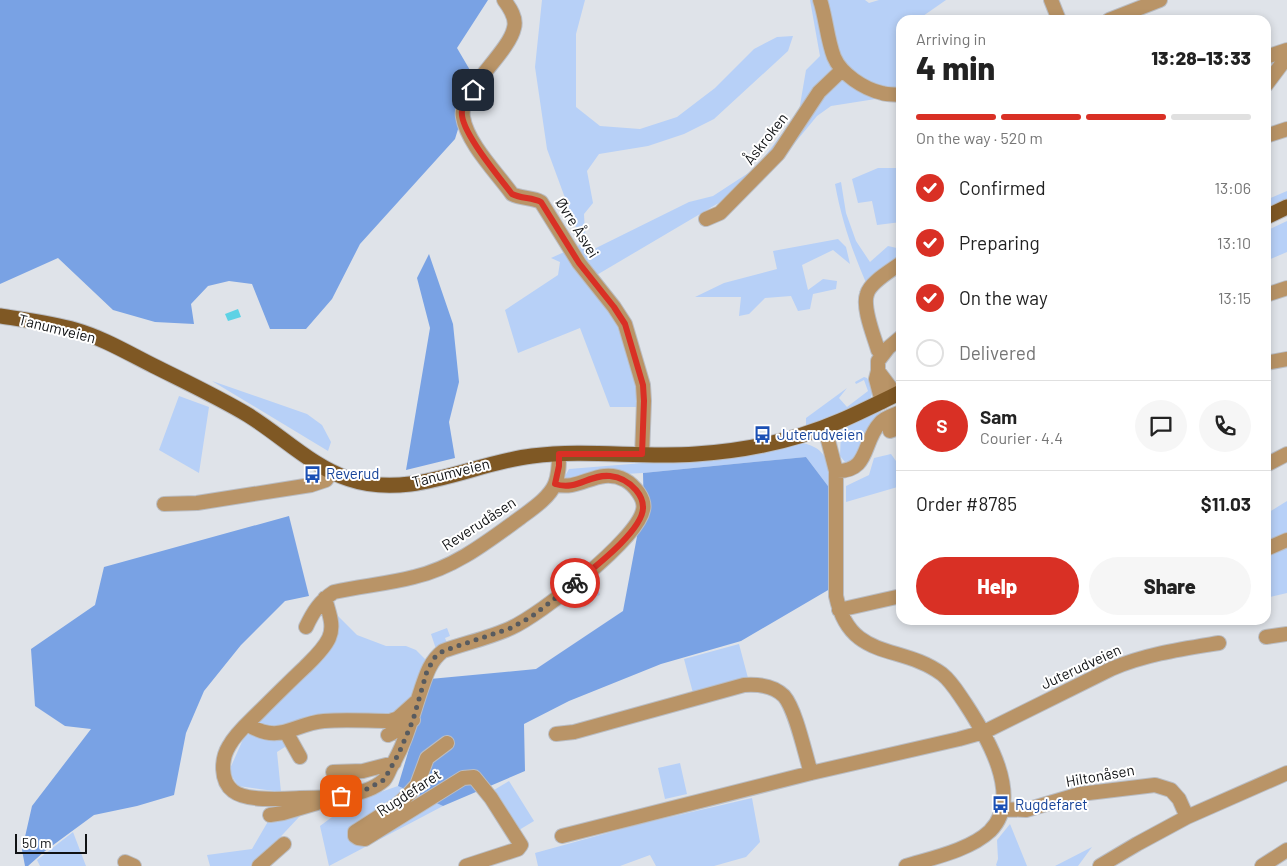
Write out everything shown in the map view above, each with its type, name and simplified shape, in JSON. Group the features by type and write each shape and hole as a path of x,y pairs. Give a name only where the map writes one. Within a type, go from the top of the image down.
{"main road":[{"path":"1271,215 1287,207"},
{"name":"Tanumveien","path":"0,316 74,330 112,344 237,409 331,472 351,480 396,486 413,484 493,462 535,455 670,455 721,452 770,443 823,428 896,395"}],"street":[{"name":"Øvre Åsvei","path":"504,0 513,16 515,28 507,43 467,99 462,111 463,118 470,135 481,153 512,194 520,198 535,199 541,202 579,263 625,324 643,385 642,454"},
{"path":"820,0 833,54 842,70 871,89 882,93 896,94"},
{"path":"1051,0 1057,15"},
{"path":"1122,15 1160,0"},
{"path":"1271,55 1287,50"},
{"path":"1271,78 1287,57"},
{"name":"Åskroken","path":"706,219 720,212 778,154 819,92 842,70"},
{"path":"1271,134 1287,128"},
{"path":"882,355 878,350 868,314 867,293 872,286 896,267"},
{"path":"1271,293 1287,288"},
{"path":"882,402 876,379 878,361 896,342"},
{"path":"1271,362 1287,359"},
{"path":"878,371 896,391"},
{"path":"836,471 846,472 861,462 880,423 896,414"},
{"path":"823,428 836,471 835,577 839,610 850,630 859,638 888,652 932,668 947,678 984,732 998,765 1002,788 1002,809 990,831 976,841 955,850 906,866"},
{"path":"270,815 283,813 329,798 361,792 384,780 394,763 413,720 427,671 435,657 443,651 511,628 551,602 612,552 631,532 644,509 642,497 634,488 626,480 612,476 599,476 572,486 564,487 555,484 559,466 559,454"},
{"path":"1271,462 1287,454"},
{"path":"164,504 197,503 311,485 326,480 331,472"},
{"name":"Reverudåsen","path":"324,598 334,592 351,588 414,577 451,563 492,538 536,506 555,484"},
{"path":"1271,547 1287,540"},
{"path":"839,610 896,597"},
{"path":"306,628 314,610 324,598"},
{"path":"324,598 330,616 331,632 329,640 234,738 228,748 224,765 224,778 234,792 247,796 271,799 329,798"},
{"path":"1266,637 1287,634"},
{"name":"Juterudveien","path":"984,732 1130,661 1171,650 1219,643"},
{"path":"556,734 574,732 744,685 762,685 784,696 791,708 811,773"},
{"path":"247,724 258,731 270,734 286,732 322,721 390,721 398,718 417,701"},
{"path":"388,735 413,720"},
{"path":"286,732 300,757"},
{"path":"562,836 811,773 984,732"},
{"name":"Rugdefaret","path":"447,743 428,758 417,785 407,796 398,805 355,832 355,836 366,839 463,778 474,777 491,798 521,845 518,849 466,866"},
{"path":"333,772 363,771 394,763"},
{"path":"1100,866 1187,817 1287,773"},
{"name":"Hiltonåsen","path":"1002,809 1026,810 1080,794 1155,785 1171,790 1179,799 1187,817"},
{"path":"259,866 284,844"},
{"path":"1262,866 1287,850"}],"shaded area":[{"path":"0,0 488,0 457,48 474,77 455,139 360,244 332,299 306,329 270,329 252,284 229,281 208,286 191,304 194,324 155,322 113,310 58,258 0,284"},
{"path":"542,0 585,0 576,34 576,107 600,126 640,129 677,117 715,88 754,49 777,37 793,36 788,51 714,119 684,134 648,146 599,154 587,171 593,203 584,214 585,233 592,250 689,202 713,196 756,168 799,111 806,70 820,56 810,0 865,0 869,3 879,0 946,0 924,15 896,15 896,96 831,106 817,116 771,172 595,276 623,323 643,407 610,407 580,328 518,353 505,310 558,275 560,262 551,258 582,244 547,149 535,67"},
{"path":"878,168 896,168 896,223 877,225 872,201 858,203 852,179"},
{"path":"841,182 846,213 856,241 870,262 888,246 896,248 896,262 867,285 844,223 835,184"},
{"path":"1287,191 1287,200 1271,207 1271,198"},
{"path":"1287,221 1287,252 1271,259 1271,229"},
{"path":"838,239 846,247 850,264 833,250 802,265 808,290 823,279 837,281 836,289 813,294 810,309 798,311 791,296 765,298 749,314 739,316 741,297 695,297 724,283 777,269 773,251"},
{"path":"429,254 453,324 459,382 449,422 455,458 406,470 430,328 417,278"},
{"path":"238,309 241,317 228,321 225,314"},
{"path":"864,377 867,378 872,389 871,397 867,401 852,410 806,427 806,418 847,388 839,398 847,407 868,391 864,380 856,384 855,382"},
{"path":"212,381 307,414 322,425 331,442 328,451"},
{"path":"179,396 209,407 199,473 159,450"},
{"path":"882,410 868,432 857,456 852,461 845,462 840,456 841,431 861,419"},
{"path":"802,443 811,445 823,454 828,466 831,490 806,457 643,473 586,476 569,484 565,476 569,469 754,454"},
{"path":"891,454 896,461 896,487 846,502 846,486 869,475 874,458"},
{"path":"806,457 831,490 835,586 741,641 661,664 569,701 524,724 525,771 443,806 398,786 430,679 536,669 623,611 639,526 644,516 643,473"},
{"path":"1287,501 1287,593 1271,597 1271,511"},
{"path":"289,516 309,596 285,601 241,645 204,691 186,733 174,795 137,806 94,815 28,866 25,866 22,850 32,806 91,729 65,726 35,706 31,649 95,605 104,567"},
{"path":"595,581 600,595 583,600 578,586"},
{"path":"337,615 357,635 386,646 406,646 416,650 426,660 416,692 397,714 311,719 278,725 288,745 277,752 281,792 238,786 229,771 244,737 337,626"},
{"path":"447,628 450,636 445,638 448,645 436,649 431,634"},
{"path":"739,644 748,678 693,693 684,659"},
{"path":"680,763 687,794 665,799 658,768"},
{"path":"509,781 534,821 519,830 494,790"},
{"path":"398,786 443,806 329,866 320,826 352,802"},
{"path":"752,798 760,842 746,857 714,866 656,866 650,855 620,866 538,866 535,853 640,824"},
{"path":"300,816 253,866 210,866 207,855 252,849 270,818"},
{"path":"1010,824 1027,866 996,865 998,859 997,840"},
{"path":"73,832 86,866 40,866 37,860"},
{"path":"1092,847 1078,866 1055,866"}],"way so far":[{"path":"341,796 361,792 384,780 399,753 413,720 427,671 435,657 443,651 511,628 531,617 575,583"}],"place":[{"name":"Juterudveien","path":"763,435"},
{"name":"Reverud","path":"312,474"},
{"name":"Rugdefaret","path":"1001,805"}],"route":[{"path":"473,90 462,111 470,135 512,194 520,198 535,199 541,202 579,263 614,307 625,324 643,385 642,454 559,454 559,466 555,484 564,487 572,486 599,476 612,476 626,480 634,488 642,497 644,509 631,532 612,552 575,583"}]}
